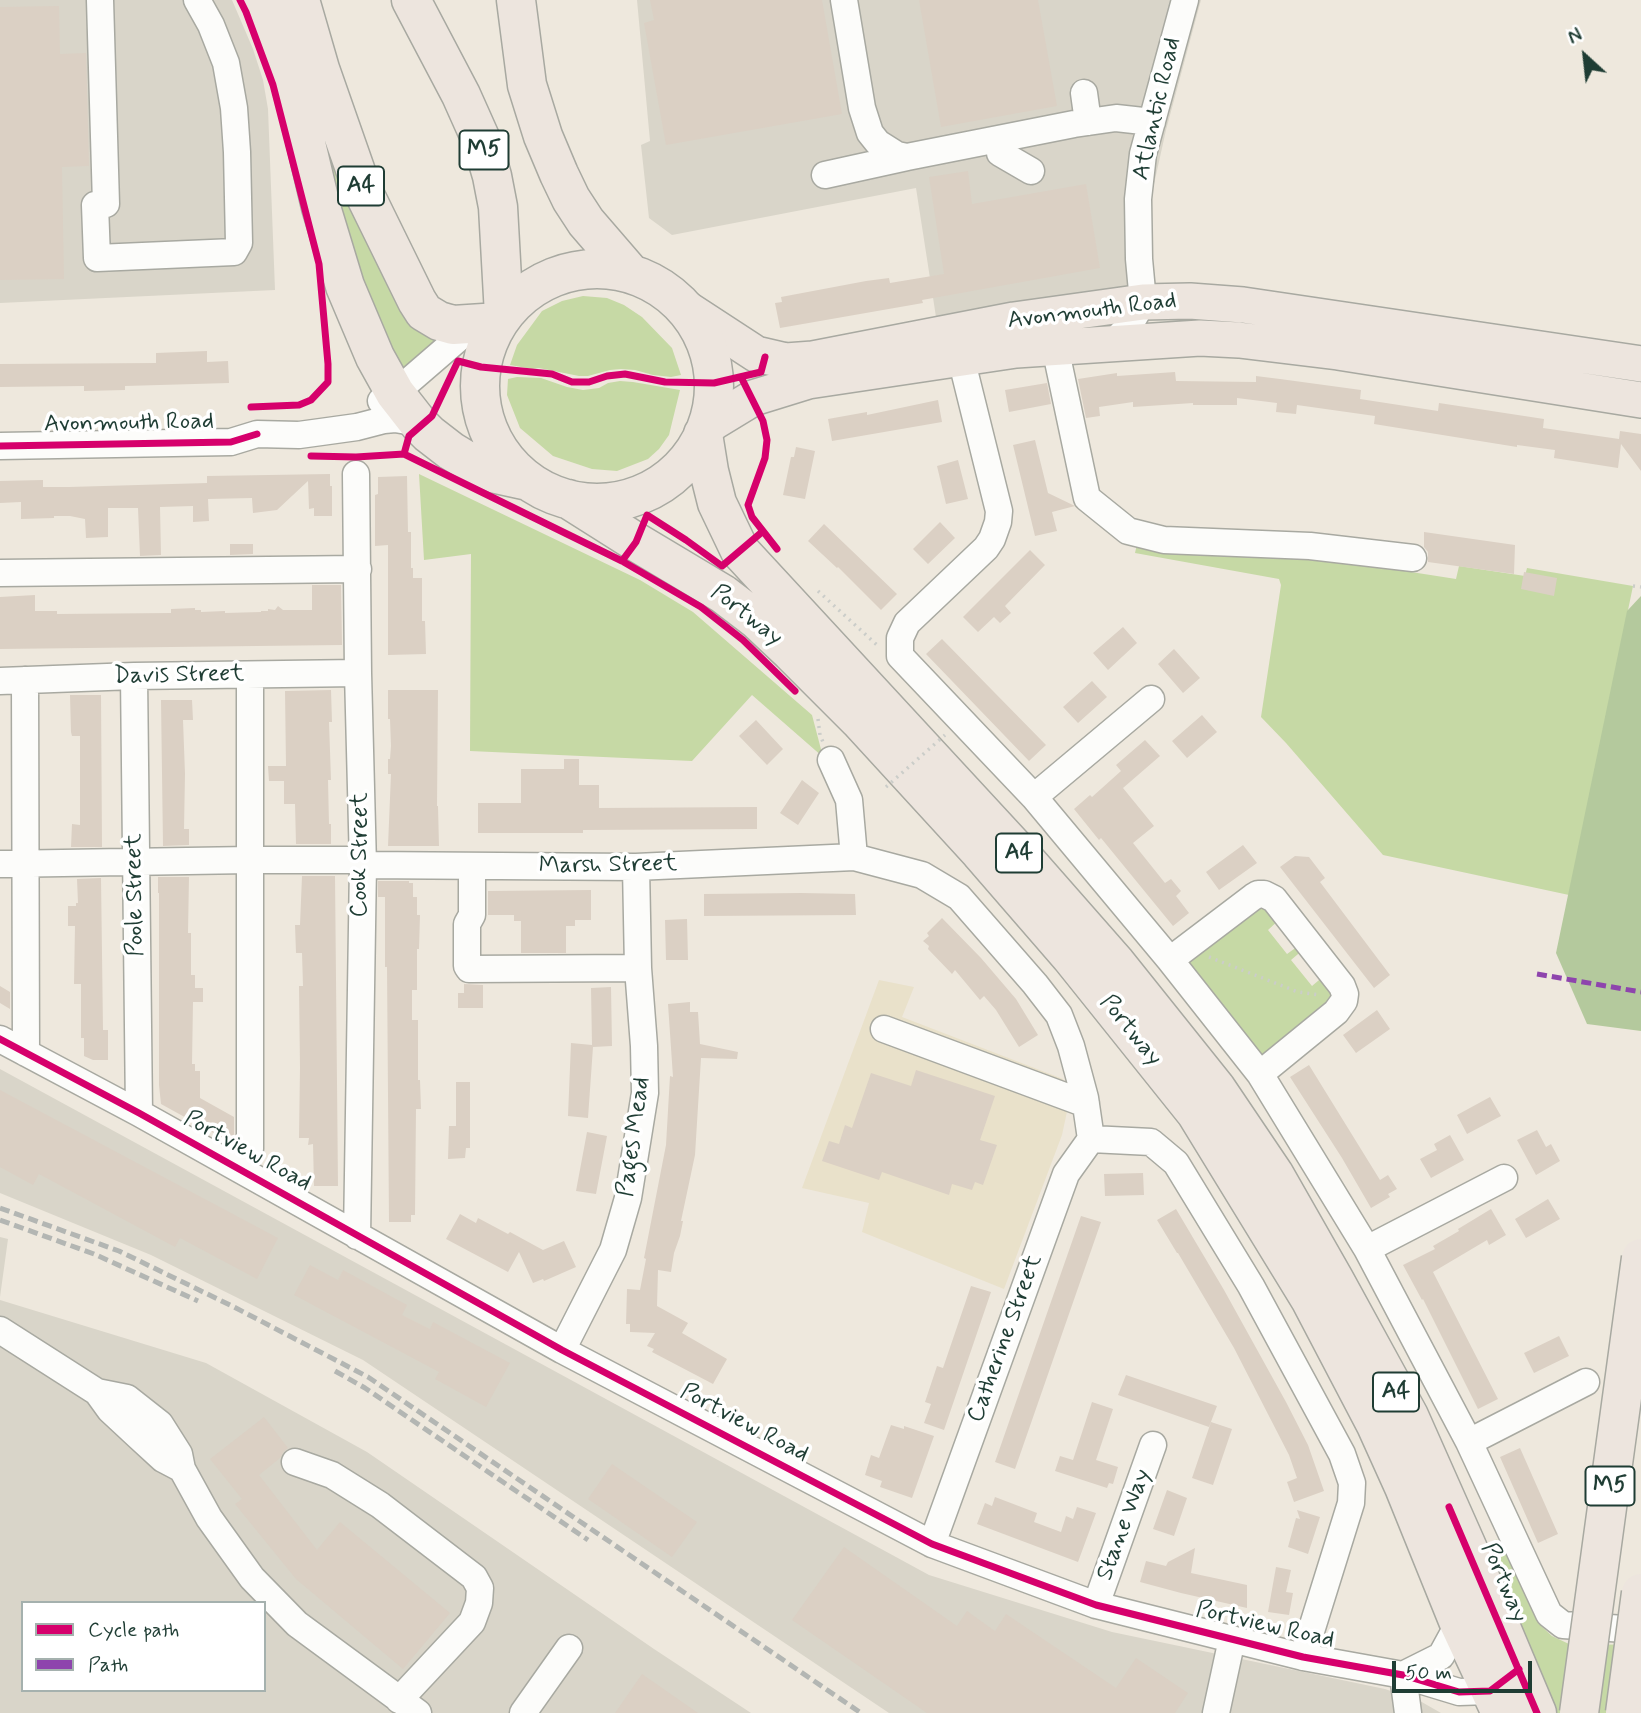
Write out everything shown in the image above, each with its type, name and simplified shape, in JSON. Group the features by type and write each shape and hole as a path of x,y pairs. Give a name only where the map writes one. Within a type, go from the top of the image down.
{"highway":[{"name":"A4","path":"261,0 290,75 321,207 345,286 375,357 395,393 420,425 451,451 496,474 530,482"},
{"name":"A4","path":"300,0 320,69 362,189 416,301 424,312 453,325 492,321"},
{"name":"M5","path":"411,0 461,95 482,142 492,176 498,207 492,321"},
{"name":"M5","path":"516,0 527,85 543,136 571,199 586,222 629,273"},
{"path":"607,269 629,273 659,286 684,307 696,323 712,362 712,405 705,430 689,457 670,477 648,491 622,500 595,503 568,499 530,482 502,455 490,435 483,413 481,367 492,321 539,284 560,275 583,270 607,269"},
{"name":"Portway","path":"705,430 717,503 740,551 1022,856 1116,963 1216,1088 1274,1174 1409,1416 1449,1507 1503,1691"},
{"name":"Portway","path":"568,499 723,594 757,620 859,720 1072,957 1196,1113 1310,1299 1376,1425 1459,1623 1503,1691 1537,1713"},
{"name":"M5","path":"1579,1713 1641,1258"},
{"path":"1625,1713 1641,1593"}],"main road":[{"name":"Avonmouth Road","path":"684,307 757,354 786,361 813,359 1014,320 1143,302 1190,301 1243,305 1641,364"},
{"name":"Avonmouth Road","path":"705,430 753,398 808,381 1016,350 1200,338 1338,352 1641,400"}],"street":[{"path":"100,0 106,204 95,205 97,258 234,252 239,243 235,119 226,63 211,25 197,0"},
{"path":"844,0 862,108 870,132 878,143 888,150 906,157"},
{"name":"Atlantic Road","path":"1143,302 1138,199 1143,154 1185,0"},
{"path":"1084,93 1088,122"},
{"path":"825,175 1088,122 1116,118 1152,122"},
{"path":"999,139 1000,153 1031,170"},
{"path":"1112,344 1129,326 1143,302 1162,321 1200,338"},
{"path":"344,422 395,393 492,321"},
{"path":"1055,347 1087,498 1128,531 1164,540 1310,546 1413,558"},
{"path":"344,422 367,396 373,381 375,357"},
{"name":"Portway","path":"961,358 999,512 998,522 986,548 907,623 900,638 900,656 1034,797 1171,961 1259,1074 1367,1249 1469,1442 1549,1614 1563,1625 1641,1630"},
{"path":"1600,394 1606,359"},
{"name":"Avonmouth Road","path":"0,431 72,436 158,435 231,442 257,434 299,435 344,422 357,427 395,419 420,425"},
{"name":"Avonmouth Road","path":"0,446 72,436"},
{"name":"Cook Street","path":"356,474 363,863 357,1236"},
{"path":"0,573 358,569"},
{"name":"Davis Street","path":"13,680 358,673"},
{"path":"239,1169 250,1149 250,675"},
{"name":"Poole Street","path":"134,676 139,1113"},
{"path":"13,680 26,864 26,1053"},
{"path":"1034,797 1151,699"},
{"path":"831,760 849,800 854,857"},
{"name":"Portway","path":"854,857 922,875 959,897 1035,984 1059,1015 1071,1046 1086,1104 1091,1139"},
{"name":"Marsh Street","path":"0,864 250,860 472,867 636,867 854,857"},
{"path":"472,867 472,915 467,924 469,969 638,968"},
{"name":"Pages Mead","path":"562,1350 613,1250 628,1198 645,1093 636,867"},
{"path":"1171,961 1253,897 1264,894 1274,899 1342,986 1345,995 1336,1012 1259,1074"},
{"path":"884,1029 1086,1104"},
{"name":"Portview Road","path":"0,1039 139,1113 562,1350 932,1544 1096,1605 1303,1657 1403,1675 1459,1692 1503,1691"},
{"path":"1091,1139 1151,1142 1176,1163 1251,1286 1342,1454 1352,1483 1351,1503 1303,1657"},
{"name":"Catherine Street","path":"932,1544 1066,1174 1091,1139"},
{"path":"1367,1249 1504,1178"},
{"path":"0,1330 97,1392 127,1398 149,1431 179,1454 182,1469 209,1518 252,1578 297,1624 409,1707 472,1622 479,1603 480,1588 474,1577 380,1505 332,1475 295,1462"},
{"path":"1469,1442 1586,1382"},
{"name":"Stane Way","path":"1096,1605 1153,1445"},
{"path":"1449,1507 1490,1487"},
{"path":"1408,1713 1403,1675 1441,1656 1459,1623"},
{"path":"1216,1713 1232,1639"},
{"path":"523,1713 569,1648"}],"path":[{"path":"809,583 880,647"},
{"path":"1633,586 1641,587"},
{"path":"816,710 820,735 831,760"},
{"path":"886,788 945,735"},
{"path":"1171,961 1207,956 1298,992 1327,996 1345,995"}],"shaded area":[{"path":"0,0 232,0 253,49 263,80 268,109 275,290 0,303"},
{"path":"637,0 1201,0 1166,130 1150,202 1149,236 1156,286 936,317 916,188 672,235 649,218 641,145 650,141"},
{"path":"879,980 914,987 902,1017 1063,1079 1068,1107 1062,1135 1004,1289 862,1232 869,1203 802,1188"},
{"path":"0,1069 929,1575 1112,1632 1385,1689 1420,1701 1441,1713 889,1713 363,1360 151,1255 0,1193"},
{"path":"0,1237 8,1239 0,1297"},
{"path":"0,1300 206,1363 367,1452 751,1713 0,1713"}],"green space":[{"path":"290,0 452,337 406,379 357,283"},
{"path":"583,296 607,298 642,317 672,348 681,375 671,377 621,369 579,376 510,365 517,345 542,311 562,301"},
{"path":"541,378 583,390 620,381 680,390 669,435 659,449 648,459 617,471 592,469 553,456 520,428 507,395 508,379"},
{"path":"419,474 640,580 693,612 812,715 823,757 752,695 692,761 470,751 471,554 424,560"},
{"path":"1139,535 1328,559 1456,579 1459,566 1525,576 1527,568 1633,586 1569,895 1383,855 1261,717 1281,585 1279,579 1135,553"},
{"path":"1641,596 1641,1031 1587,1024 1556,953 1627,611"},
{"path":"1260,904 1281,918 1268,930 1287,954 1301,944 1304,949 1291,960 1312,986 1325,975 1339,994 1262,1062 1183,963"},
{"path":"1496,1539 1504,1546 1539,1624 1552,1636 1569,1644 1641,1645 1641,1713 1557,1713 1549,1700 1489,1551"}],"building":[{"path":"650,0 822,0 842,114 666,145 644,23 654,20"},
{"path":"919,0 1038,0 1057,106 941,127"},
{"path":"59,6 60,54 86,53 89,166 62,167 64,279 0,280 0,7"},
{"path":"968,171 972,204 1086,184 1100,268 780,328 775,303 782,302 781,297 866,281 889,278 890,283 944,274 929,177"},
{"path":"207,351 207,362 228,361 229,383 125,386 125,390 84,391 84,386 0,387 0,364 156,363 156,353"},
{"path":"1175,372 1176,381 1256,382 1256,376 1361,390 1360,399 1438,411 1439,403 1544,419 1543,428 1619,439 1620,431 1641,434 1641,471 1621,444 1618,468 1554,458 1555,450 1517,447 1374,424 1375,416 1297,405 1296,414 1276,412 1277,403 1237,398 1237,405 1193,403 1133,407 1133,402 1099,407 1100,416 1086,418 1078,379 1117,373 1117,376"},
{"path":"1047,383 1051,404 1009,412 1005,390"},
{"path":"938,400 942,422 832,441 828,419 867,412 867,415"},
{"path":"1035,440 1048,493 1075,506 1052,512 1057,531 1035,536 1013,445"},
{"path":"796,447 815,451 805,499 783,495 791,457 794,457"},
{"path":"958,460 968,499 946,504 937,466"},
{"path":"330,474 332,516 314,516 314,508 309,509 308,481 277,510 253,513 252,498 208,499 209,521 193,522 193,506 160,507 161,555 140,556 138,508 108,508 108,537 86,538 85,519 54,516 21,519 21,502 0,503 0,481 43,480 43,487 69,487 207,483 207,476"},
{"path":"407,476 411,568 413,578 422,578 422,621 425,621 426,654 388,655 388,545 375,546 375,495 378,494 378,477"},
{"path":"940,522 955,538 928,564 913,549"},
{"path":"824,524 897,594 881,610 808,541"},
{"path":"1424,532 1515,545 1514,574 1428,562"},
{"path":"230,544 253,544 253,554 230,555"},
{"path":"1030,550 1045,565 1005,606 1011,613 1000,623 994,617 978,632 963,617"},
{"path":"1524,572 1557,578 1554,596 1521,589"},
{"path":"312,585 341,585 342,645 0,649 0,597 35,595 35,611 57,611 57,614 171,613 171,609 195,608 201,612 261,612 275,610 278,606 283,610 312,610"},
{"path":"1123,627 1137,643 1108,670 1093,653"},
{"path":"942,639 1046,745 1029,761 926,654"},
{"path":"1174,649 1200,678 1183,693 1158,664"},
{"path":"1092,681 1107,697 1078,723 1063,707"},
{"path":"331,690 331,780 328,780 331,844 296,844 295,804 284,804 284,781 269,781 268,766 286,766 285,691"},
{"path":"388,690 438,690 439,846 388,846 391,774 388,774 388,759 391,746"},
{"path":"70,695 101,695 102,847 71,847 72,824 80,825 80,736 72,736 71,732"},
{"path":"161,700 192,700 193,720 183,720 184,829 189,829 189,845 163,846"},
{"path":"1202,715 1217,732 1187,758 1172,741"},
{"path":"756,720 783,749 767,765 739,736"},
{"path":"1145,740 1160,756 1123,788 1154,826 1133,843 1165,883 1171,879 1181,891 1176,896 1189,913 1173,926 1074,809 1121,771 1116,765"},
{"path":"564,759 579,759 579,785 599,785 599,808 757,807 757,829 478,833 478,803 521,803 521,769 564,769"},
{"path":"802,780 819,793 798,825 780,813"},
{"path":"1243,845 1257,863 1219,890 1206,872"},
{"path":"1295,856 1309,857 1325,878 1320,882 1390,975 1374,988 1280,867"},
{"path":"302,876 335,876 338,1186 314,1186 313,1144 308,1145 309,1138 299,1138 299,986 303,986 302,953 296,953 295,925 300,925"},
{"path":"158,877 189,877 188,933 191,933 191,975 195,975 195,988 203,988 203,1002 193,1002 192,1064 195,1064 195,1071 200,1071 200,1098 234,1117 234,1134 230,1142 161,1104"},
{"path":"101,878 103,1030 108,1030 108,1060 93,1060 84,1056 84,1038 81,1038 81,984 74,984 75,926 68,926 68,906 76,906 78,903 77,879"},
{"path":"378,881 413,883 413,897 417,897 417,915 420,915 417,990 412,990 412,1020 418,1020 421,1109 416,1109 415,1215 411,1215 411,1222 389,1222 385,897 378,897"},
{"path":"591,890 591,920 575,920 575,926 566,926 566,953 521,953 521,921 514,921 514,915 488,915 488,891"},
{"path":"704,894 855,894 856,915 704,916"},
{"path":"942,918 1016,999 1038,1035 1019,1047 984,996 980,1000 955,970 952,974 928,949 929,946 923,941"},
{"path":"687,919 688,960 666,960 665,920"},
{"path":"464,984 483,985 483,1008 458,1008 458,993 464,993"},
{"path":"0,986 10,992 10,1009 0,1003"},
{"path":"611,987 612,1046 593,1047 588,1118 568,1116 571,1043 592,1045 591,988"},
{"path":"690,1002 690,1012 698,1012 700,1044 738,1052 737,1059 701,1058 695,1155 671,1272 658,1270 657,1306 688,1323 682,1333 727,1359 713,1384 652,1352 654,1349 647,1346 655,1333 630,1332 630,1324 626,1324 627,1289 640,1290 666,1145 670,1076 673,1077 668,1004"},
{"path":"1377,1010 1390,1029 1356,1053 1343,1035"},
{"path":"1309,1065 1380,1180 1388,1175 1397,1189 1388,1194 1390,1197 1371,1208 1290,1077"},
{"path":"916,1070 995,1096 980,1140 997,1145 983,1185 975,1182 972,1190 952,1184 949,1195 882,1172 879,1180 822,1161 829,1141 839,1144 845,1125 852,1128 871,1073 911,1086"},
{"path":"456,1082 470,1082 470,1148 466,1148 465,1158 448,1159 449,1126 456,1126"},
{"path":"0,1090 278,1238 257,1279 180,1238 175,1247 39,1174 33,1185 0,1167"},
{"path":"1490,1097 1501,1116 1467,1134 1457,1115"},
{"path":"1537,1130 1546,1147 1551,1144 1560,1161 1536,1175 1517,1140"},
{"path":"587,1132 607,1136 596,1194 576,1191"},
{"path":"1450,1135 1464,1160 1431,1178 1420,1159 1437,1150 1434,1144"},
{"path":"1143,1173 1144,1195 1105,1196 1104,1174"},
{"path":"1548,1199 1560,1219 1526,1238 1515,1219"},
{"path":"1176,1209 1286,1402 1308,1445 1324,1491 1294,1502 1287,1482 1297,1478 1289,1455 1234,1348 1157,1220"},
{"path":"1491,1209 1506,1235 1489,1245 1487,1240 1433,1272 1498,1399 1478,1409 1403,1265 1435,1249 1433,1246"},
{"path":"460,1214 476,1223 478,1218 543,1250 564,1241 576,1267 533,1283 519,1252 508,1272 446,1239"},
{"path":"1081,1216 1101,1222 1015,1469 995,1462"},
{"path":"310,1265 338,1280 343,1270 407,1305 402,1315 430,1329 433,1322 510,1363 486,1407 435,1379 439,1372 294,1295"},
{"path":"971,1286 991,1292 944,1430 924,1423 931,1404 925,1402 937,1366 943,1368"},
{"path":"1559,1336 1569,1356 1534,1373 1524,1353"},
{"path":"1126,1375 1217,1406 1209,1427 1118,1395"},
{"path":"1092,1402 1113,1409 1096,1460 1118,1467 1113,1484 1109,1483 1107,1488 1055,1471 1060,1456 1073,1460"},
{"path":"264,1417 288,1448 259,1475 317,1550 340,1522 450,1613 403,1669 296,1579 235,1504 242,1499 210,1459"},
{"path":"1211,1422 1232,1429 1213,1485 1192,1478"},
{"path":"891,1425 904,1429 904,1426 934,1436 912,1498 880,1487 882,1481 865,1475 871,1455 879,1458"},
{"path":"1520,1448 1558,1534 1538,1543 1500,1457"},
{"path":"612,1464 697,1522 672,1557 588,1499"},
{"path":"1167,1490 1187,1498 1174,1536 1153,1529"},
{"path":"995,1497 1037,1513 1034,1522 1061,1532 1066,1516 1073,1519 1077,1507 1096,1513 1078,1562 977,1524 985,1503 992,1506"},
{"path":"1297,1510 1320,1517 1308,1554 1288,1547 1296,1518 1300,1519"},
{"path":"844,1547 957,1626 967,1611 995,1631 1006,1614 1116,1688 1136,1658 1188,1693 1175,1713 927,1713 792,1620"},
{"path":"1195,1548 1191,1573 1247,1585 1247,1608 1140,1582 1146,1561 1166,1566 1168,1562"},
{"path":"1276,1567 1291,1570 1286,1592 1293,1593 1289,1615 1268,1612"},
{"path":"642,1674 698,1713 615,1713"}],"railway":[{"path":"0,1208 119,1251 368,1377 861,1713"},
{"path":"0,1220 94,1254 198,1301"},
{"path":"335,1371 365,1388 588,1540"}],"marked path":[{"path":"1537,974 1641,992"}],"cycle path":[{"path":"240,0 273,85 319,264 328,364 328,382 311,400 299,405 251,407"},
{"path":"404,454 409,436 432,416 458,361 481,367 552,374 572,382 589,382 625,374 665,382 714,383 761,372 765,357"},
{"path":"741,377 763,421 767,440 765,458 748,505 752,517 777,549"},
{"path":"0,446 231,442 257,434"},
{"path":"311,456 404,454 622,561 701,607 743,640 795,691"},
{"path":"622,561 636,542 647,515 722,566 762,532"},
{"path":"0,1039 139,1113 562,1350 932,1544 1096,1605 1303,1657 1403,1675 1459,1692 1490,1691 1519,1669"},
{"path":"1449,1507 1537,1713"}]}
